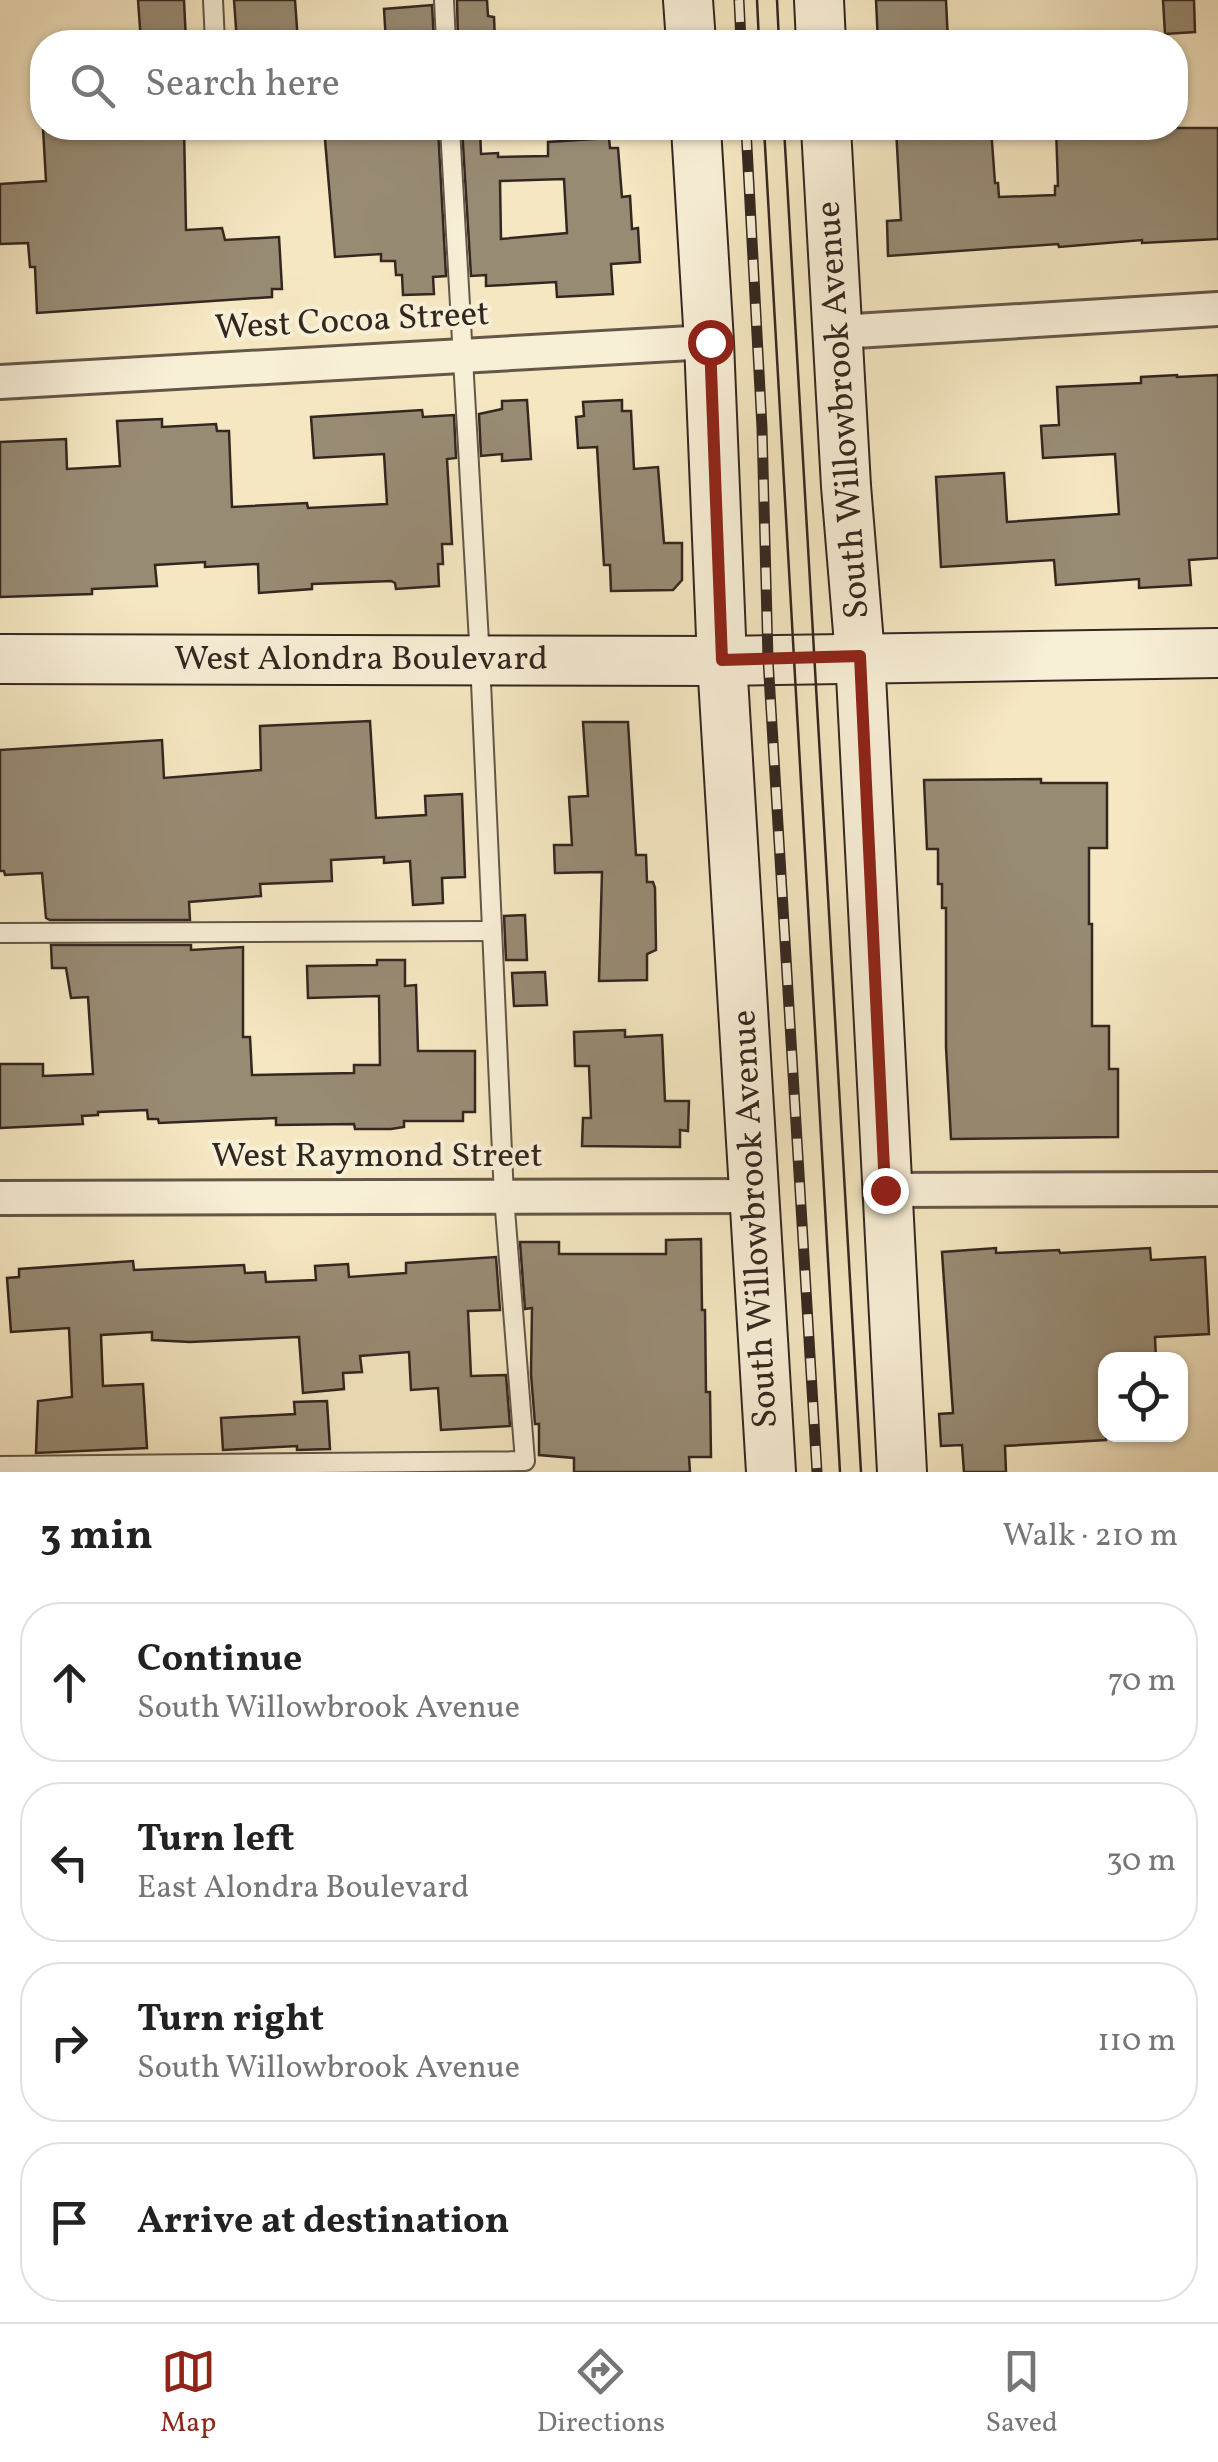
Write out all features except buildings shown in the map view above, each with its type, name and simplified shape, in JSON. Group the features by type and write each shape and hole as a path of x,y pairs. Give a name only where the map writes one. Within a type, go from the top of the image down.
{"street":[{"path":"688,0 689,30"},
{"path":"818,0 820,30"},
{"name":"South Willowbrook Avenue","path":"697,140 710,342 745,660 754,1196 771,1472"},
{"name":"South Willowbrook Avenue","path":"827,140 860,656 902,1472"},
{"path":"838,332 1218,309"},
{"name":"West Cocoa Street","path":"0,382 710,342"},
{"name":"West Alondra Boulevard","path":"0,658 745,660 1218,653"},
{"path":"885,1190 1218,1188"},
{"name":"West Raymond Street","path":"0,1198 754,1196"}],"lane":[{"path":"213,0 214,30"},
{"path":"444,0 445,30"},
{"path":"0,1466 525,1461 504,1197 480,660 451,140"},
{"path":"0,934 492,930"}],"tram line":[{"path":"757,0 758,30"},
{"path":"777,0 778,30"},
{"path":"765,140 840,1472"},
{"path":"785,140 861,1472"}],"railway":[{"path":"739,0 740,30"},
{"path":"747,140 762,428 768,659 817,1472"}],"route":[{"path":"710,342 722,660 860,656 885,1190"}]}
